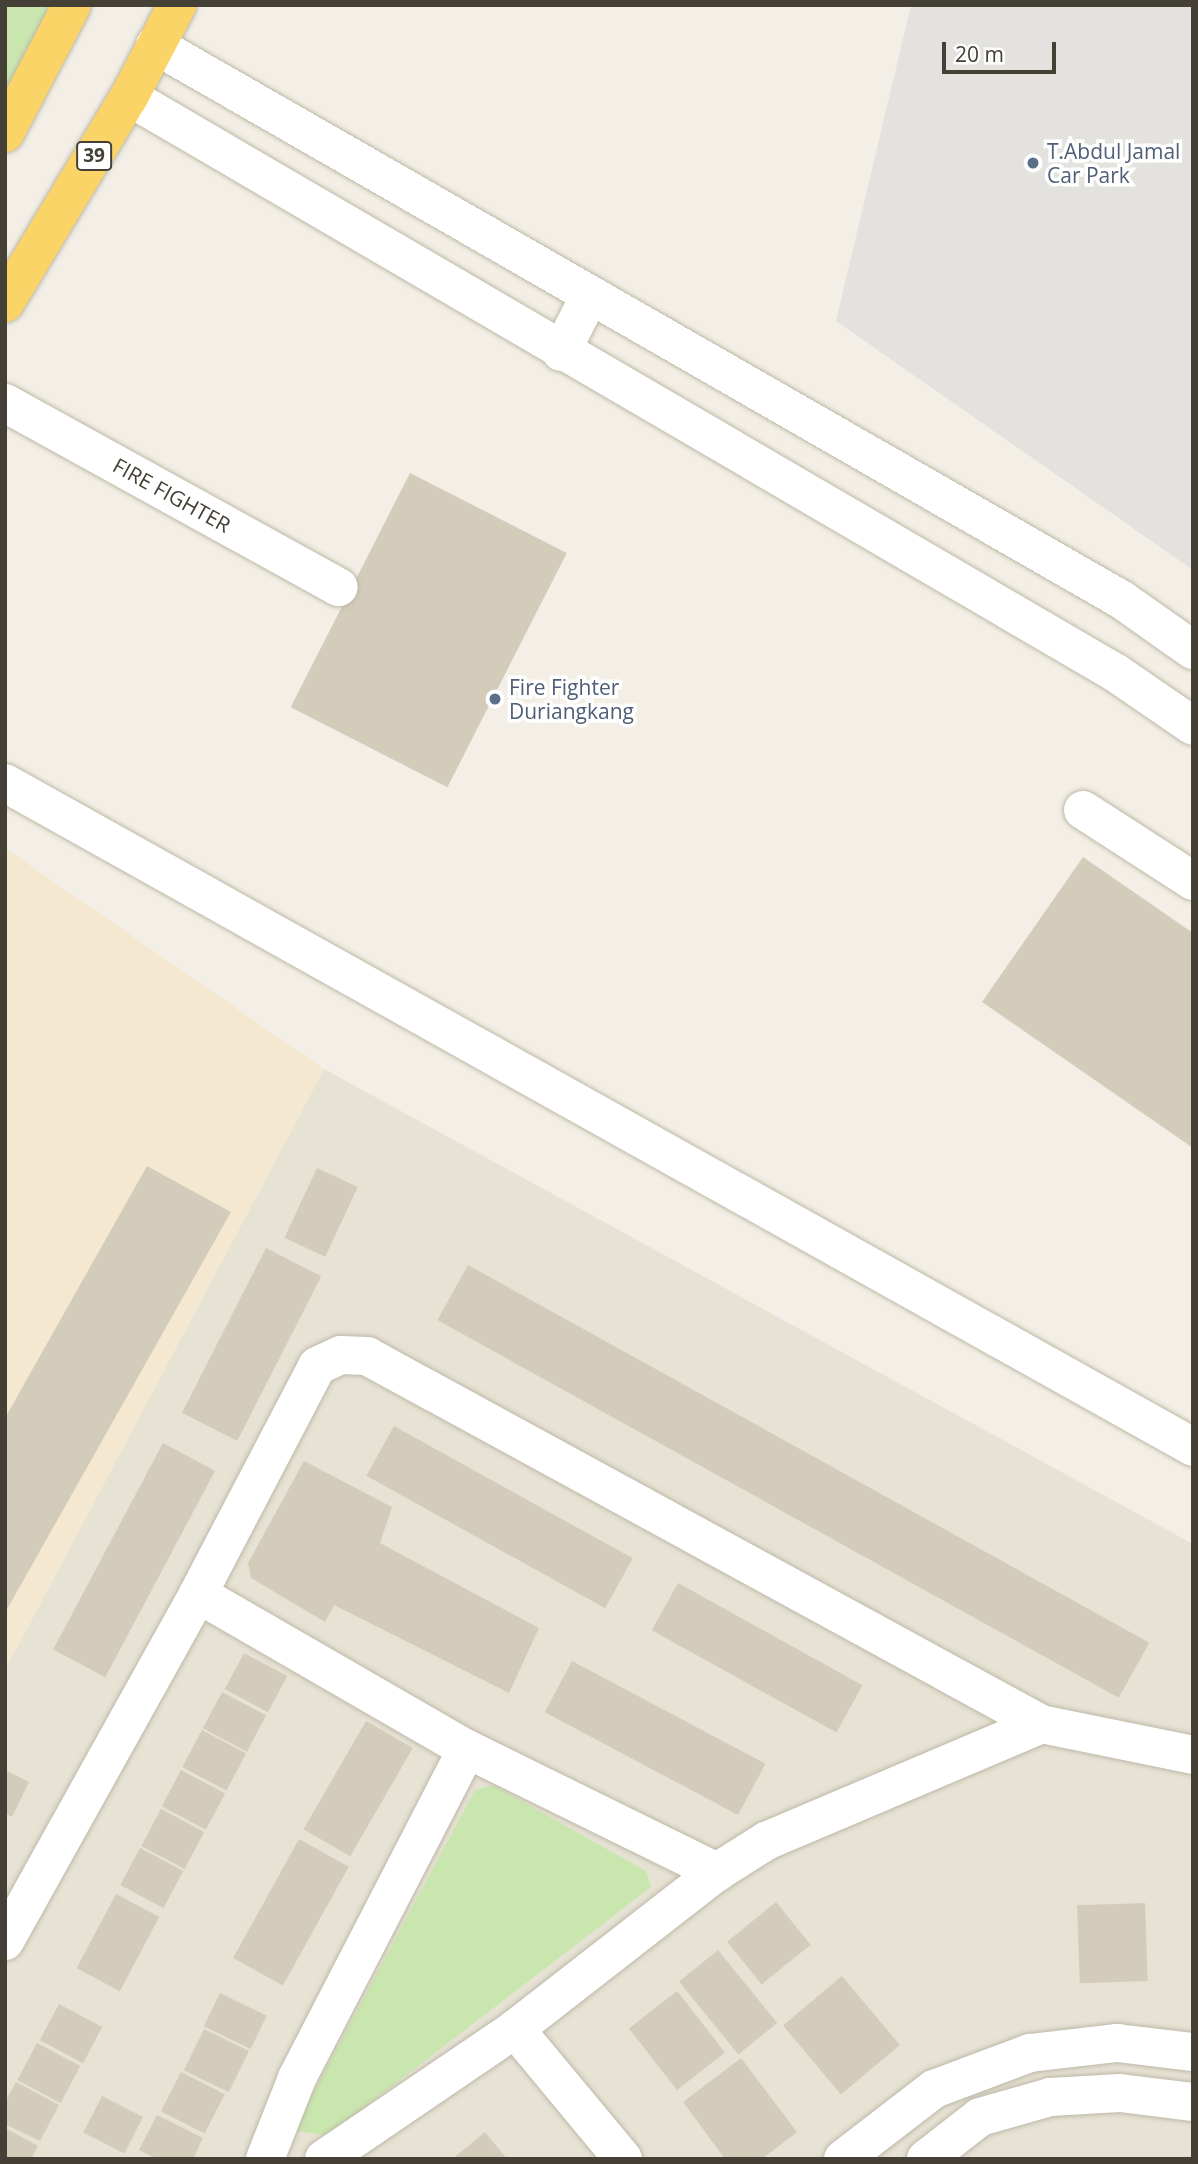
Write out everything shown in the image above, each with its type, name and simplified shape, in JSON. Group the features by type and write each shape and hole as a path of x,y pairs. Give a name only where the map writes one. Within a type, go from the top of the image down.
{"highway":[{"path":"5,133 72,5"},
{"name":"39","path":"5,303 129,97 177,5"}],"street":[{"path":"155,46 1122,600 1193,650"},
{"path":"129,97 561,352 1116,673 1193,726"},
{"path":"561,352 590,295"},
{"name":"FIRE FIGHTER","path":"5,403 339,587"},
{"path":"5,783 1193,1447"},
{"path":"1083,810 1193,881"},
{"path":"5,1941 198,1594 317,1366 341,1355 367,1356 1041,1724 1193,1755"},
{"path":"198,1594 467,1749 717,1872"},
{"path":"324,2159 515,2029 717,1872 766,1841 1041,1724"},
{"path":"265,2159 298,2078 467,1749"},
{"path":"515,2029 623,2159"},
{"path":"843,2159 934,2089 1030,2053 1117,2043 1193,2052"},
{"path":"926,2159 980,2117 1050,2097 1120,2093 1193,2102"}],"shaded area":[{"name":"T.Abdul Jamal Car Park","path":"911,5 1193,5 1193,570 836,321"},
{"path":"5,848 324,1069 5,1670"},
{"path":"324,1069 1193,1544 1193,2159 5,2159 5,1670"}],"green space":[{"path":"5,5 72,5 5,130"},
{"path":"493,1785 646,1871 651,1887 327,2136 293,2130 475,1790"}],"building":[{"path":"410,473 567,553 447,787 291,707"},
{"path":"1083,857 1193,933 1193,1148 982,1002"},
{"path":"147,1166 231,1212 5,1613 5,1418"},
{"path":"317,1168 358,1187 325,1257 284,1238"},
{"path":"266,1248 321,1276 237,1441 182,1413"},
{"path":"468,1265 1149,1643 1119,1698 437,1320"},
{"path":"394,1426 633,1558 605,1608 366,1476"},
{"path":"163,1443 215,1471 105,1677 53,1650"},
{"path":"304,1461 392,1507 380,1543 539,1628 509,1693 334,1605 325,1622 251,1578 248,1563"},
{"path":"678,1583 863,1685 836,1733 652,1630"},
{"path":"244,1653 287,1676 268,1712 225,1689"},
{"path":"572,1661 765,1764 738,1815 545,1712"},
{"path":"222,1692 266,1715 247,1752 203,1728"},
{"path":"366,1721 413,1748 350,1856 304,1829"},
{"path":"202,1730 246,1753 226,1791 182,1767"},
{"path":"5,1770 29,1782 12,1817 5,1813"},
{"path":"181,1770 225,1793 206,1830 162,1806"},
{"path":"161,1809 204,1832 185,1869 141,1846"},
{"path":"299,1839 349,1867 283,1986 233,1958"},
{"path":"140,1848 183,1871 164,1908 120,1885"},
{"path":"116,1894 159,1917 120,1991 77,1968"},
{"path":"776,1902 811,1945 762,1984 727,1942"},
{"path":"1145,1903 1148,1981 1080,1983 1077,1905"},
{"path":"718,1950 777,2023 738,2055 679,1981"},
{"path":"842,1976 900,2045 841,2094 783,2025"},
{"path":"677,1991 725,2052 677,2090 629,2029"},
{"path":"220,1993 267,2016 251,2049 204,2026"},
{"path":"59,2004 102,2027 83,2063 40,2040"},
{"path":"204,2029 249,2051 229,2092 184,2070"},
{"path":"37,2043 80,2066 61,2103 17,2080"},
{"path":"741,2058 797,2132 762,2159 725,2159 683,2102"},
{"path":"181,2072 225,2094 205,2133 161,2111"},
{"path":"16,2082 59,2105 40,2141 5,2124 5,2102"},
{"path":"102,2096 143,2117 124,2153 83,2133"},
{"path":"157,2115 203,2138 193,2159 157,2159 139,2150"},
{"path":"5,2128 38,2146 31,2159 5,2159"},
{"path":"485,2132 507,2159 459,2159 456,2156"}],"place":[{"name":"T.Abdul Jamal Car Park","path":"1033,163"},
{"name":"Fire Fighter Duriangkang","path":"495,699"}]}
